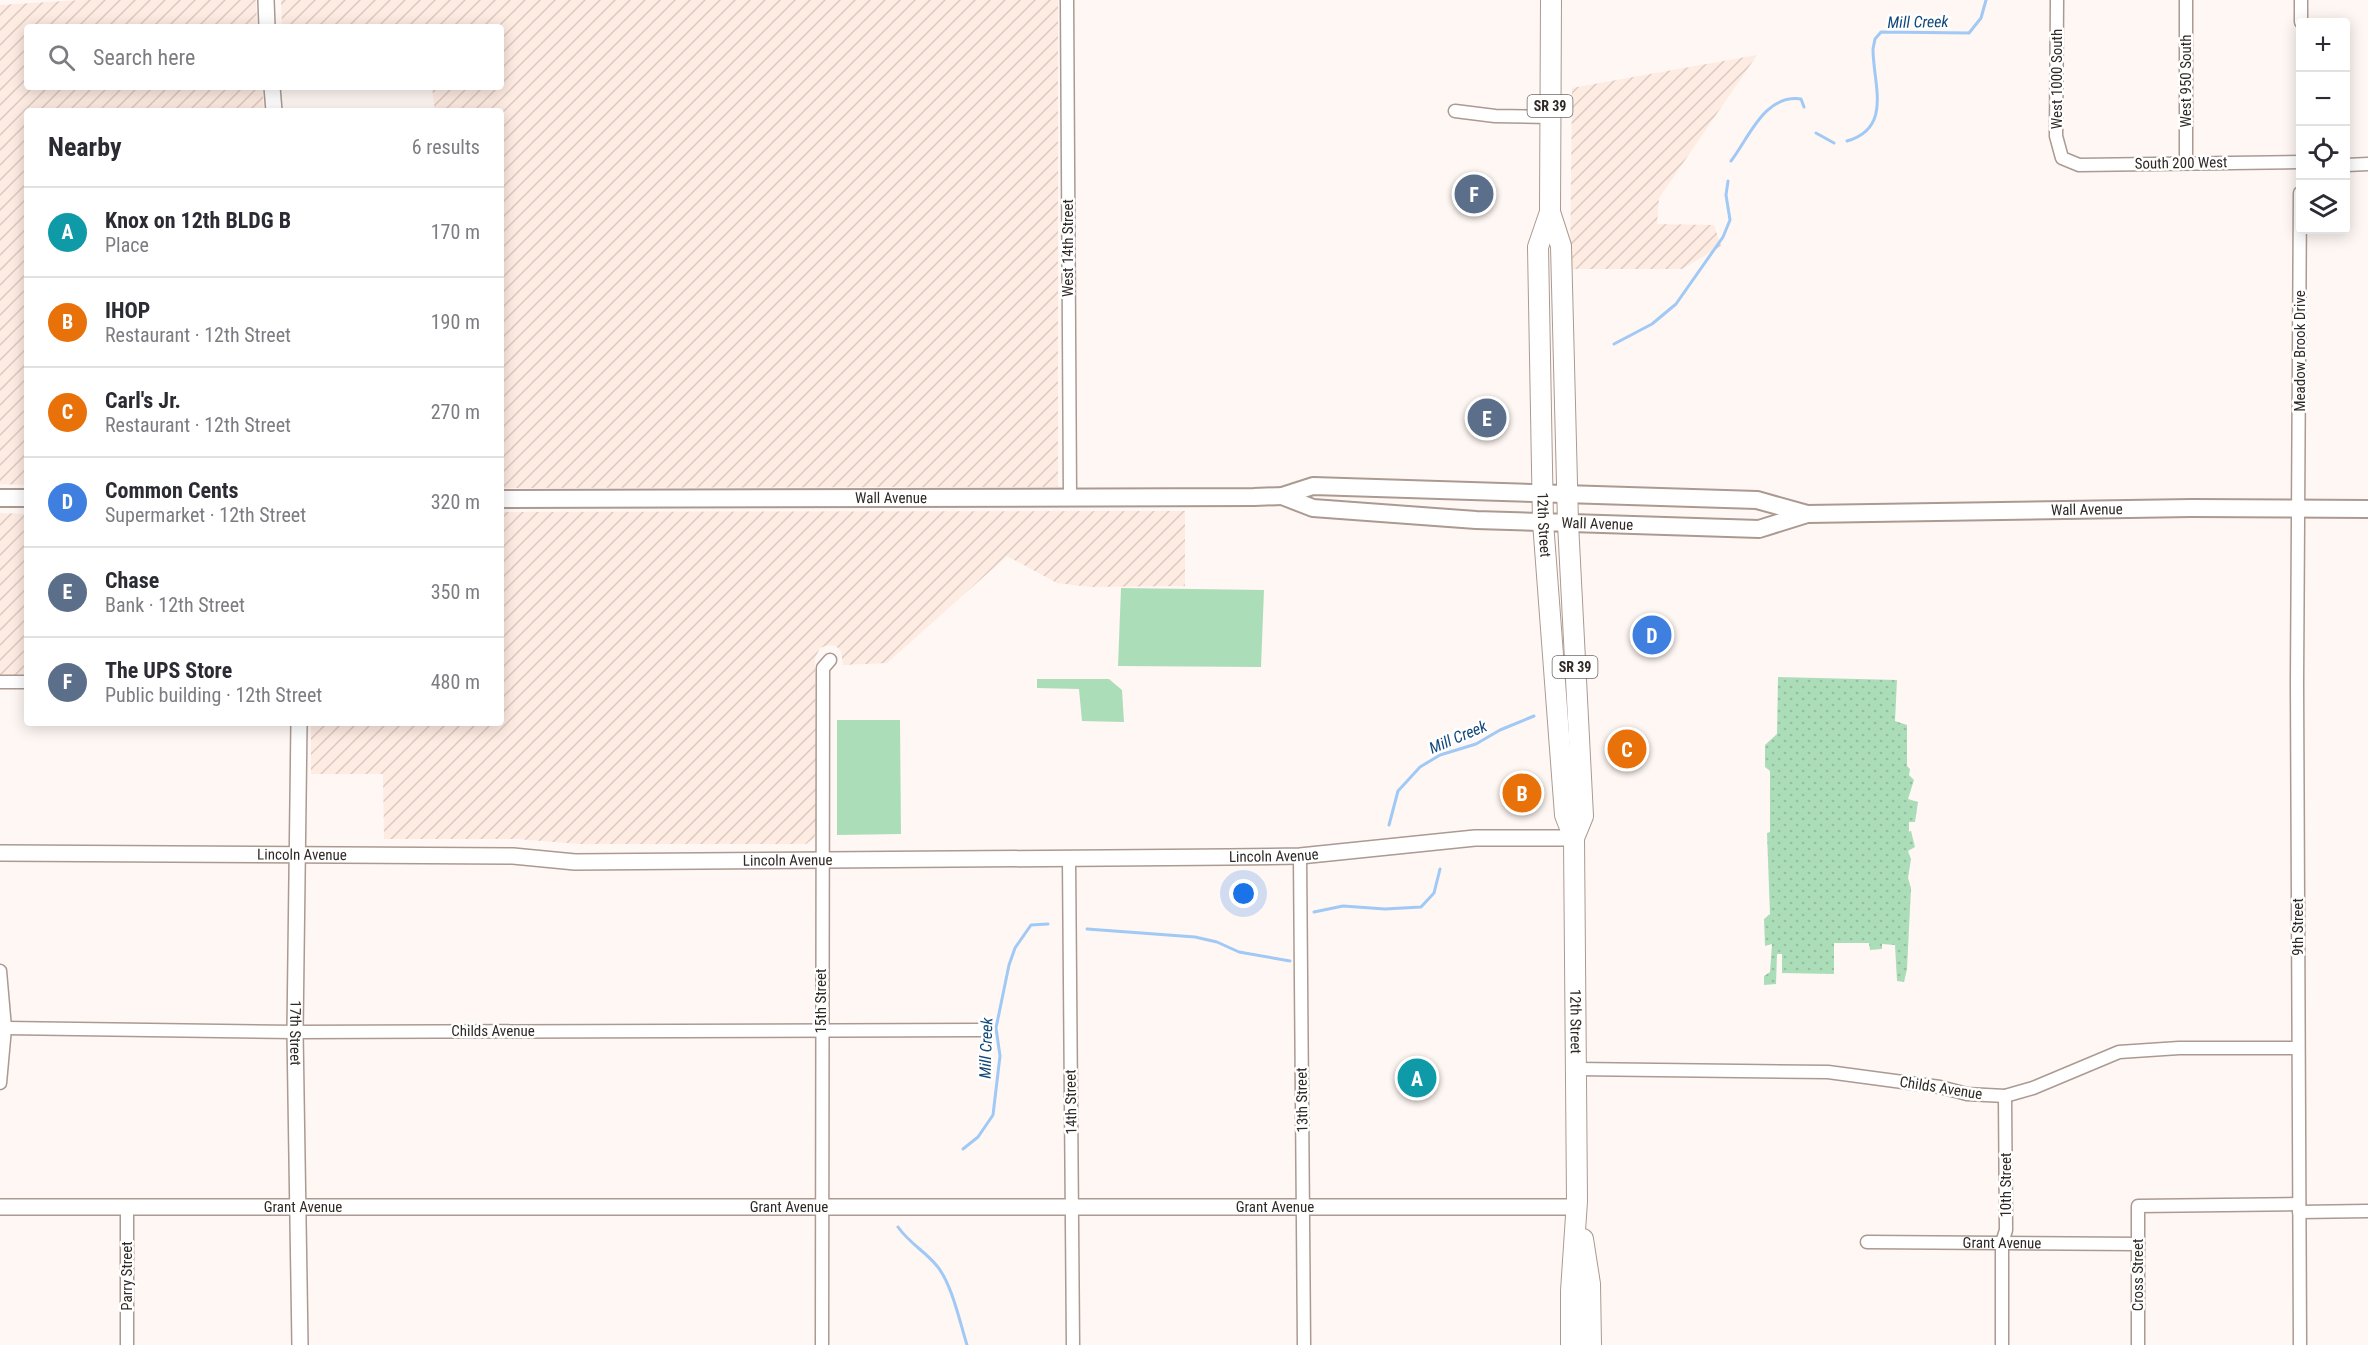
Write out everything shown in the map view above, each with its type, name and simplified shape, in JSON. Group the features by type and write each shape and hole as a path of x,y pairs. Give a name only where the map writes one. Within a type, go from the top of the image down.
{"main road":[{"name":"12th Street","path":"1551,0 1550,212 1561,246 1568,523 1583,816 1574,838"},
{"name":"12th Street","path":"1550,212 1538,247 1543,522 1565,815 1574,838 1577,1207 1571,1292 1571,1345"},
{"name":"Wall Avenue","path":"504,499 1282,496 1313,486 1757,500 1807,514 2368,509"},
{"name":"Wall Avenue","path":"1282,496 1312,508 1568,523 1759,529 1807,514"},
{"path":"0,498 24,498"},
{"name":"12th Street","path":"1577,1207 1590,1284 1591,1345"}],"street":[{"path":"266,0 267,24"},
{"name":"West 14th Street","path":"1067,0 1070,496"},
{"name":"West 1000 South","path":"2057,0 2056,136 2062,158"},
{"name":"West 950 South","path":"2186,0 2186,163"},
{"path":"2301,0 2301,18"},
{"path":"272,90 274,108"},
{"path":"1455,111 1495,116 1550,117"},
{"name":"South 200 West","path":"2062,158 2079,165 2296,162"},
{"path":"2350,165 2368,164"},
{"name":"Meadow Brook Drive","path":"2299,509 2301,234"},
{"name":"9th Street","path":"2299,509 2300,1345"},
{"name":"15th Street","path":"822,1345 823,668 830,660"},
{"path":"0,682 24,682"},
{"name":"17th Street","path":"299,726 296,1032 300,1345"},
{"name":"Lincoln Avenue","path":"0,853 513,856 575,862 1069,859 1300,856 1475,838 1574,838"},
{"name":"13th Street","path":"1300,856 1304,1345"},
{"name":"14th Street","path":"1069,859 1073,1345"},
{"path":"0,971 5,1028 0,1083"},
{"name":"Childs Avenue","path":"5,1028 296,1032 982,1030"},
{"name":"Childs Avenue","path":"1576,1069 1828,1072 1929,1086 1967,1094 2006,1096 2032,1088 2119,1052 2179,1048 2298,1048"},
{"name":"10th Street","path":"2002,1345 2002,1243 2006,1230 2006,1096"},
{"name":"Cross Street","path":"2138,1345 2138,1206 2299,1208"},
{"name":"Grant Avenue","path":"0,1207 1577,1207"},
{"name":"Parry Street","path":"127,1208 127,1345"},
{"path":"2299,1208 2368,1211"},
{"name":"Grant Avenue","path":"1867,1242 2138,1244"}],"shaded area":[{"path":"81,0 256,0 257,24 24,24 24,90 262,90 264,108 24,108 24,485 0,484 0,5"},
{"path":"281,0 1058,0 1058,487 504,488 504,108 435,108 432,90 504,90 504,24 282,24"},
{"path":"1757,55 1659,198 1657,224 1714,225 1721,246 1682,269 1570,269 1572,88"},
{"path":"1185,511 1185,586 1091,587 1057,583 1007,556 887,663 843,665 841,651 836,646 828,645 820,648 815,658 817,827 814,838 806,844 579,844 518,839 384,839 383,774 311,774 311,726 504,726 504,512"},
{"path":"0,513 24,514 24,676 0,676"}],"green space":[{"path":"1121,588 1264,590 1261,667 1118,666"},
{"path":"1778,677 1897,680 1895,721 1907,725 1907,766 1910,769 1909,775 1914,780 1908,799 1918,802 1915,822 1909,822 1909,832 1911,831 1915,847 1908,851 1911,859 1908,878 1911,888 1907,969 1904,982 1897,981 1895,945 1882,944 1882,949 1870,950 1869,943 1834,943 1834,974 1782,973 1782,954 1777,954 1776,984 1764,985 1764,976 1770,972 1772,944 1765,946 1764,919 1770,914 1767,833 1770,832 1770,771 1765,767 1765,745 1777,734"},
{"path":"1037,679 1109,679 1122,690 1124,722 1082,721 1079,689 1037,688"},
{"path":"837,720 900,720 901,834 837,835"}],"waterway":[{"name":"Mill Creek","path":"1847,141 1861,135 1870,126 1875,115 1877,90 1873,49 1875,39 1881,32 1969,33 1981,18 1986,0"},
{"name":"Mill Creek","path":"1731,161 1767,110 1788,99 1801,99 1804,107"},
{"name":"Mill Creek","path":"1816,133 1834,143"},
{"name":"Mill Creek","path":"1614,344 1652,324 1676,304 1723,237 1730,220 1726,195 1728,181"},
{"name":"Mill Creek","path":"1389,825 1398,791 1420,767 1440,755 1476,744 1500,730 1534,716"},
{"name":"Mill Creek","path":"1314,912 1343,906 1385,909 1421,907 1434,893 1440,869"},
{"name":"Mill Creek","path":"963,1149 978,1137 993,1115 1000,1056 996,1028 1009,965 1015,948 1031,925 1048,924"},
{"name":"Mill Creek","path":"1087,929 1195,937 1217,942 1239,952 1290,961"},
{"name":"Mill Creek","path":"898,1227 937,1266 942,1274 951,1293 967,1345"}],"place":[{"name":"The UPS Store","path":"1474,194"},
{"name":"Chase","path":"1487,418"},
{"name":"Common Cents","path":"1652,635"},
{"name":"Carl's Jr.","path":"1627,749"},
{"name":"IHOP","path":"1522,793"},
{"name":"Knox on 12th BLDG B","path":"1417,1078"}]}
